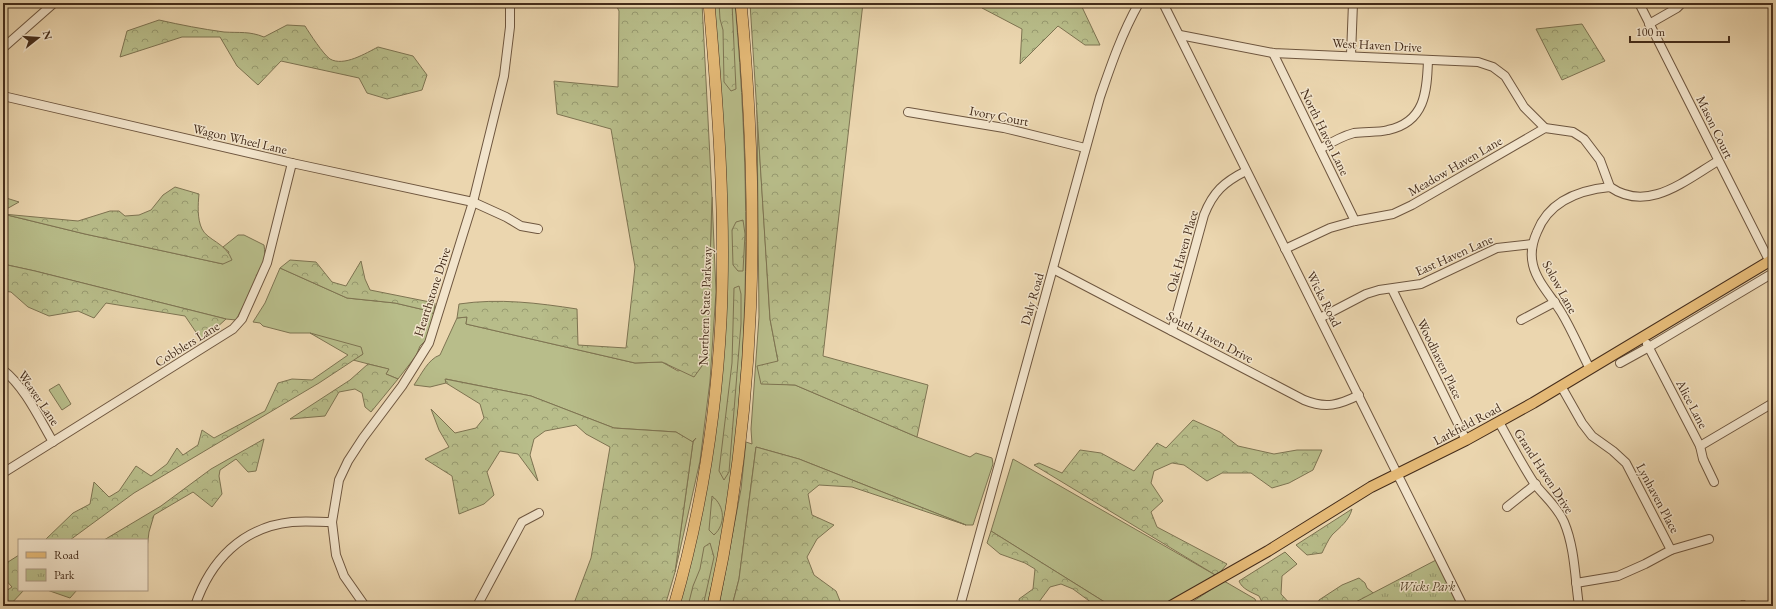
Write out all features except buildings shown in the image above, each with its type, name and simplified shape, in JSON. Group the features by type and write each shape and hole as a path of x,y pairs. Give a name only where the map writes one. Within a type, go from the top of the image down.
{"highway":[{"name":"Northern State Parkway","path":"674,606 692,535 706,463 716,391 720,332 722,254 720,186 709,3"},
{"path":"713,606 726,545 737,472 745,401 751,322 753,257 752,185 742,3"}],"main road":[{"name":"Larkfield Road","path":"1171,606 1256,558 1371,487 1466,440 1772,263"}],"street":[{"path":"3,48 54,3"},
{"name":"Hearthstone Drive","path":"365,606 341,569 336,555 332,522 339,480 348,461 363,438 402,386 429,343 473,202 504,76 510,27 510,3"},
{"name":"Daly Road","path":"960,606 1100,97 1114,56 1139,3"},
{"name":"Wicks Road","path":"1163,3 1463,606"},
{"path":"1351,55 1353,3"},
{"name":"Mason Court","path":"1639,3 1718,161 1772,263"},
{"path":"1649,24 1678,8 1682,3"},
{"name":"West Haven Drive","path":"1180,35 1273,53 1351,55 1478,62 1493,67 1505,76 1524,107 1545,128"},
{"name":"North Haven Lane","path":"1273,53 1355,222"},
{"path":"1320,149 1337,139 1353,134 1386,131 1400,127 1411,119 1419,110 1424,100 1427,88 1428,60"},
{"name":"Wagon Wheel Lane","path":"3,96 292,163 473,202 506,217 520,226 538,229"},
{"name":"Ivory Court","path":"908,112 1004,128 1085,148"},
{"path":"1545,128 1572,132 1584,139 1600,160 1610,187 1619,193 1632,197 1656,196 1670,190 1718,161"},
{"name":"Meadow Haven Lane","path":"1285,249 1330,228 1393,214 1412,205 1545,128"},
{"name":"Cobblers Lane","path":"3,473 233,330 242,319 267,263 292,163"},
{"name":"Oak Haven Place","path":"1172,330 1204,214 1210,199 1232,178 1246,171"},
{"name":"Solow Lane","path":"1590,369 1555,302 1536,274 1532,260 1532,244 1542,221 1550,211 1561,202 1590,189 1610,187"},
{"name":"East Haven Lane","path":"1320,318 1366,294 1379,290 1421,284 1497,248 1532,244"},
{"name":"South Haven Drive","path":"1053,269 1304,400 1317,405 1334,405 1359,395"},
{"path":"1620,363 1773,273"},
{"name":"Woodhaven Place","path":"1392,289 1466,440"},
{"path":"1521,320 1555,302"},
{"name":"Alice Lane","path":"1644,338 1700,446 1703,459 1714,482"},
{"name":"Weaver Lane","path":"3,370 10,375 19,386 53,442"},
{"name":"Lynhaven Place","path":"1561,386 1582,423 1592,436 1613,451 1626,463 1671,550"},
{"path":"1700,446 1773,403"},
{"name":"Grand Haven Drive","path":"1498,422 1519,459 1563,520 1568,534 1579,606"},
{"path":"1507,507 1536,484"},
{"path":"477,606 522,522 539,513"},
{"path":"195,606 203,583 213,568 228,550 248,536 270,527 291,522 332,522"},
{"path":"1576,583 1618,576 1671,550 1709,539"}],"green space":[{"path":"615,3 702,3 712,197 707,359 694,377 662,362 635,363 466,324 467,317 457,318 459,304 474,302 504,301 577,309 578,345 626,348 635,267 611,129 557,114 554,81 618,87 619,11"},
{"path":"712,3 735,3 740,63 745,182 746,242 742,361 727,512 707,606 675,606 721,366"},
{"path":"719,3 732,3 736,89 731,91 724,82 723,30 720,19"},
{"path":"750,3 863,3 823,356 928,385 917,437 795,385 761,384 757,366 778,361 770,319"},
{"path":"984,3 1076,3 1082,7 1100,45 1085,45 1058,26 1020,64 1022,29 982,8"},
{"path":"159,20 208,30 249,33 264,37 287,25 305,26 320,48 330,59 336,61 348,60 361,56 378,47 413,56 427,75 422,90 387,99 367,93 359,78 281,61 258,85 237,66 220,37 182,37 120,57 127,31"},
{"path":"1582,24 1605,61 1562,80 1536,29"},
{"path":"757,110 770,319 778,361 761,383 795,385 917,437 970,457 976,453 992,458 993,464 973,525 966,525 799,459 756,447 739,579 732,606 719,606 741,489 746,442 752,444 751,429 759,317"},
{"path":"175,187 199,194 198,207 200,225 204,233 221,246 229,254 232,260 223,264 85,234 3,214 78,221 110,211 119,211 125,216 139,215 151,210 163,195"},
{"path":"3,197 19,202 3,211"},
{"path":"712,197 716,292 710,381 700,461 675,572 693,442 696,438 692,442 676,432 614,428 531,396 446,379 446,383 430,387 414,385 428,364 440,355 457,318 467,317 466,324 635,363 662,362 678,371 707,359"},
{"path":"3,214 85,234 223,264 229,252 223,247 238,235 244,235 264,245 265,254 263,265 256,276 258,277 236,320 226,319 3,264"},
{"path":"743,220 745,234 743,271 738,271 733,265 732,230 736,222"},
{"path":"290,260 316,262 332,282 346,286 361,261 365,279 370,290 435,303 434,314 429,311 395,303 347,298 280,268"},
{"path":"3,264 226,319 202,341 185,316 106,303 94,318 78,311 49,316 28,307 11,292 3,291"},
{"path":"280,268 347,298 395,303 429,311 434,314 426,340 420,346 416,356 398,379 386,374 388,369 353,360 363,354 310,333 290,333 253,322 265,303"},
{"path":"739,286 741,294 741,324 729,472 724,480 719,471 732,363 734,288"},
{"path":"310,333 361,347 363,354 319,383 134,493 71,539 46,539 73,513 90,504 94,482 109,497 119,491 136,466 151,476 167,464 177,448 183,455 198,445 202,430 214,438 265,411 278,383 292,379 312,380 348,355"},
{"path":"368,364 389,369 386,374 398,379 371,412 365,407 362,393 355,389 339,392 325,416 290,419 350,380"},
{"path":"445,379 531,396 614,428 676,432 693,442 675,572 665,606 573,606 591,558 610,447 586,434 576,425 545,431 534,439 530,455 538,481 518,454 500,451 487,472 494,495 484,504 459,514 452,476 425,459 449,447 439,430 431,409 455,433 476,428 484,418 480,404 446,383"},
{"path":"59,384 71,404 62,410 49,390"},
{"path":"1193,420 1220,432 1238,446 1274,454 1297,450 1322,450 1313,470 1289,483 1272,488 1251,473 1222,473 1207,481 1184,465 1172,463 1154,471 1151,483 1163,501 1151,512 1157,527 1227,564 1217,576 1034,465 1039,463 1062,473 1080,450 1101,453 1134,471 1157,443 1166,448"},
{"path":"264,439 256,471 248,472 236,459 220,470 219,476 222,494 212,507 193,492 154,515 148,540 106,539 161,506 211,469"},
{"path":"756,447 799,459 966,525 852,487 819,485 808,494 812,515 834,525 817,539 807,557 814,575 836,591 842,606 732,606 739,579"},
{"path":"1013,459 1217,576 1166,606 1111,606 991,531"},
{"path":"712,496 722,510 721,526 714,535 709,530"},
{"path":"1352,509 1346,520 1332,535 1322,553 1307,555 1296,545"},
{"path":"991,531 1111,606 1096,606 1073,589 1061,584 1050,587 1036,606 1020,606 1019,599 1033,589 1035,569 1025,563 1000,554 987,543"},
{"path":"710,543 714,557 703,606 688,606 693,586 700,569 704,547"},
{"path":"1285,552 1297,564 1282,576 1281,594 1292,606 1264,606 1259,596 1250,592 1240,584 1239,581"},
{"path":"18,556 18,591 23,591 9,606 3,606 3,593 12,587 3,577 8,562"},
{"name":"Wicks Park","path":"1436,560 1458,606 1348,606"},
{"path":"1359,578 1365,583 1367,588 1377,596 1358,606 1318,606 1319,600 1342,585"},
{"path":"1224,581 1255,599 1258,606 1186,606"},
{"path":"50,591 76,591 70,598"}]}
